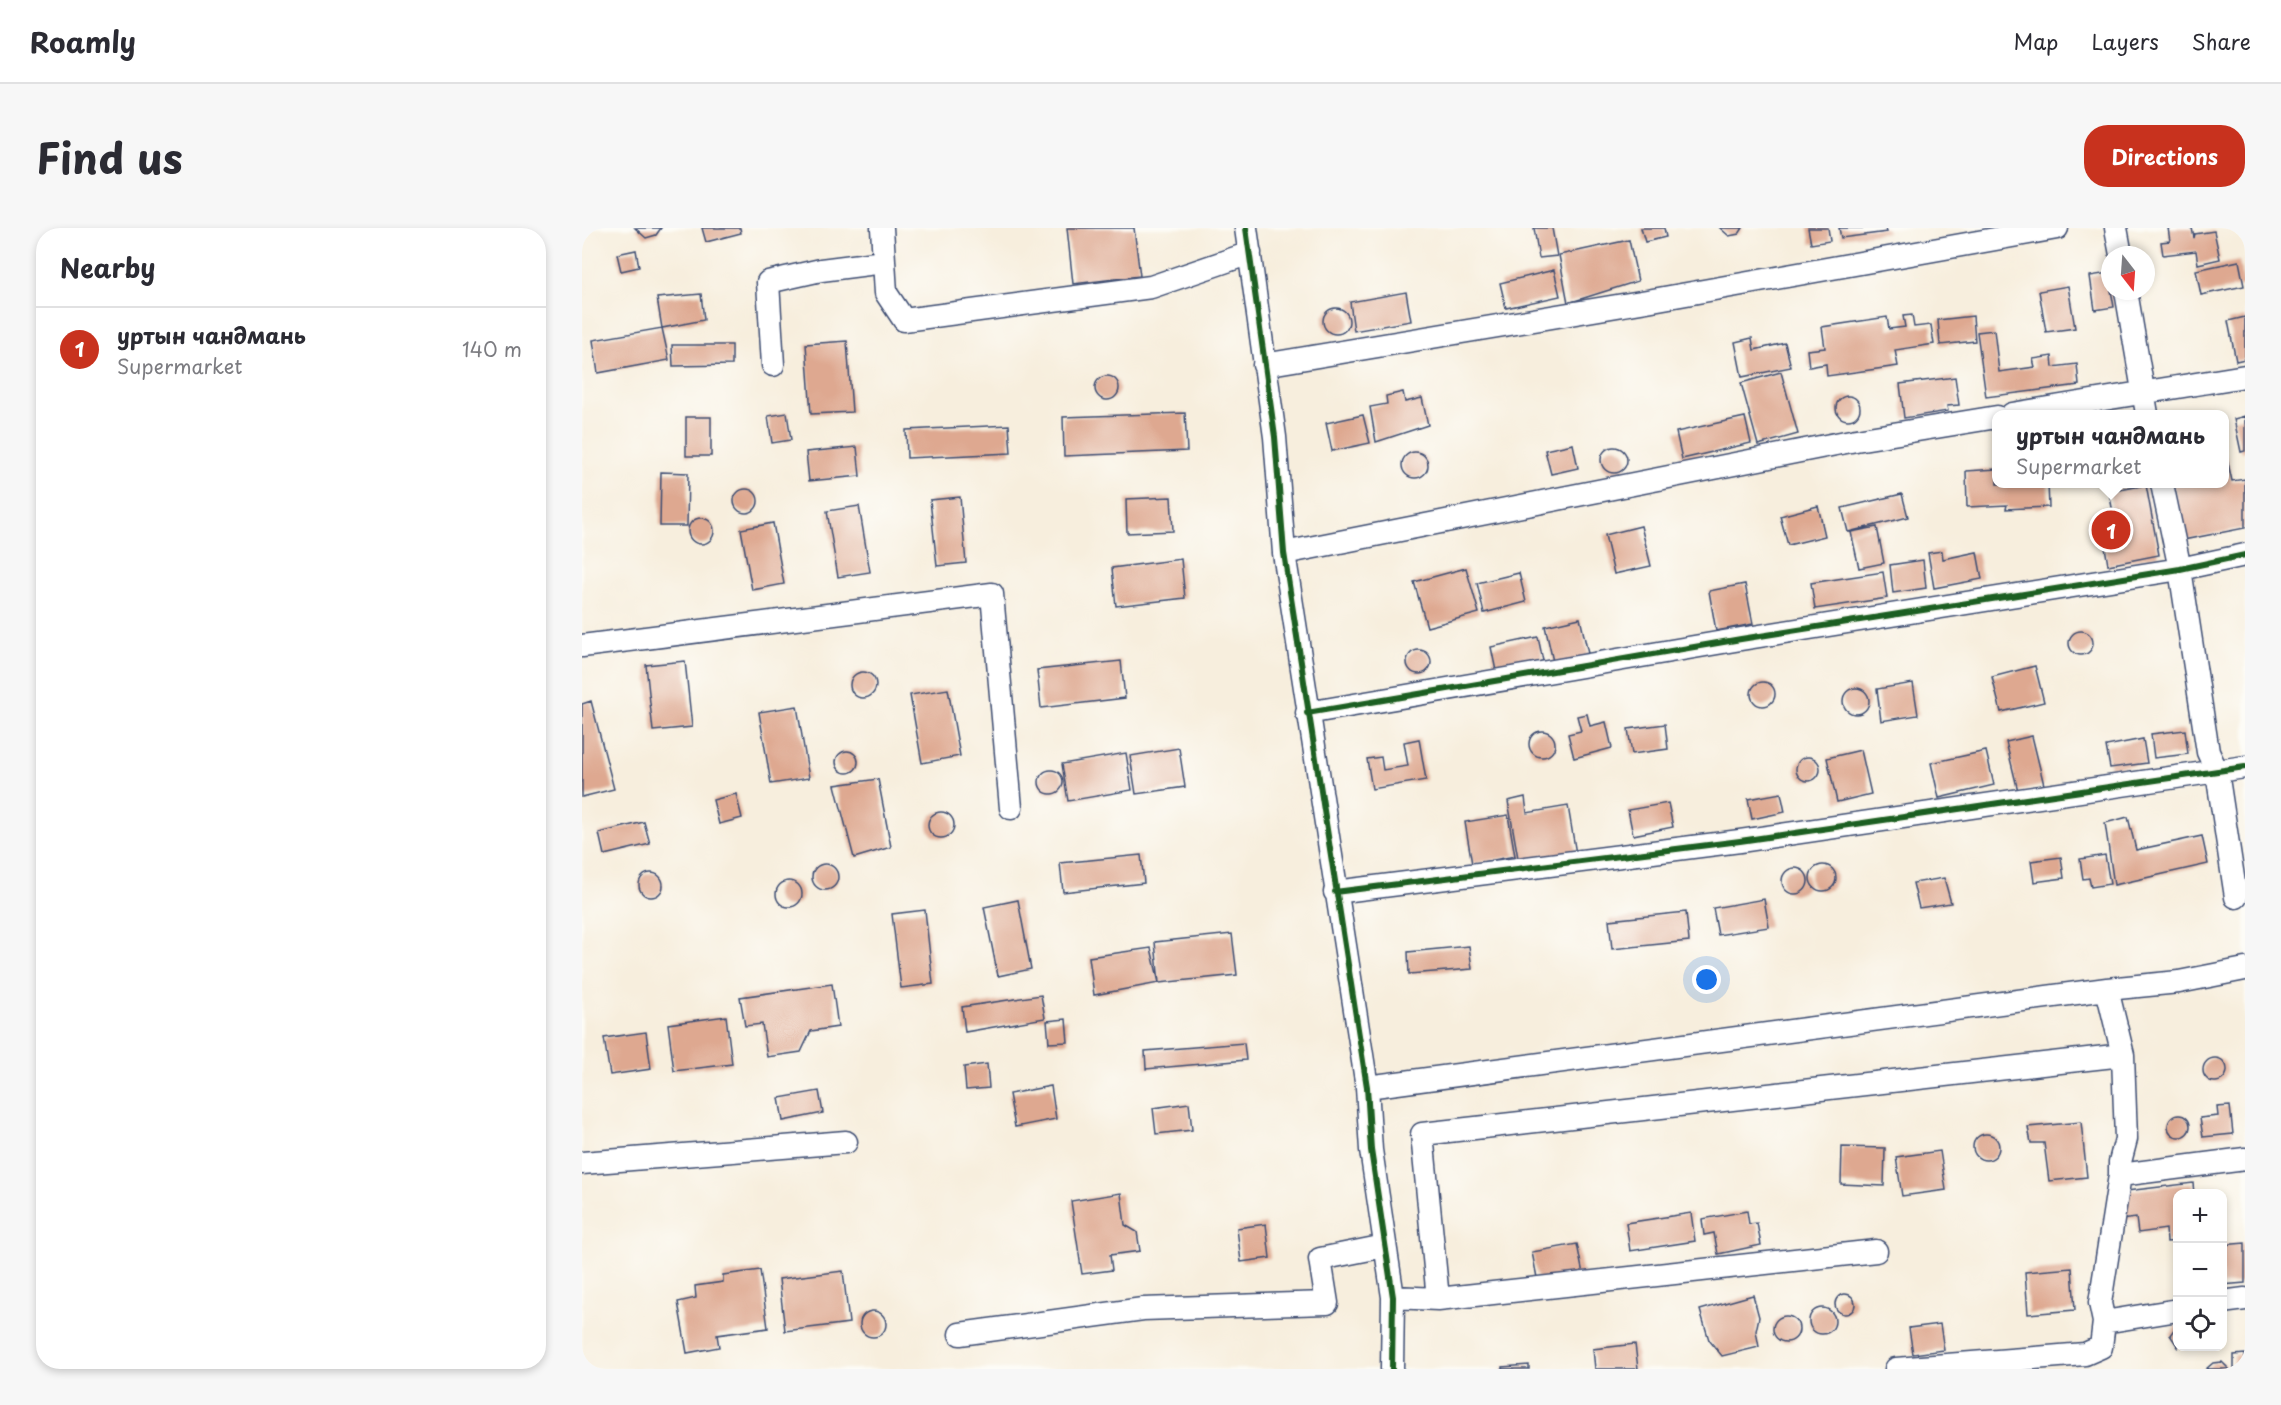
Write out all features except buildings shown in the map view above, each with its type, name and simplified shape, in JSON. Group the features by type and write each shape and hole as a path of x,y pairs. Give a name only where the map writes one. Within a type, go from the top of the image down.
{"street":[{"path":"882,228 886,293 904,320 1151,287 1250,253"},
{"path":"1246,228 1275,437 1284,553 1307,713 1367,1088 1371,1150 1393,1297 1392,1369"},
{"path":"1264,365 1647,301 2057,228"},
{"path":"2116,228 2119,246"},
{"path":"773,365 768,282 821,270 884,262"},
{"path":"2128,300 2145,404"},
{"path":"2065,410 2145,404 2245,376"},
{"path":"1284,553 1844,442 1992,418"},
{"path":"2163,488 2180,569 2208,752 2217,772 2236,897"},
{"path":"1307,713 1740,639 2180,569 2245,555"},
{"path":"582,646 992,594 1011,807"},
{"path":"1335,892 1740,842 2245,767"},
{"path":"1367,1088 2107,989 2178,982 2245,969"},
{"path":"1896,1369 2085,1354 2101,1347 2104,1322 2100,1303 2120,1175 2120,1162 2126,1139 2123,1054 2107,989"},
{"path":"1438,1299 1422,1134 2123,1054"},
{"path":"582,1163 846,1143"},
{"path":"2120,1175 2245,1159"},
{"path":"960,1334 1143,1309 1327,1303 1320,1259 1385,1246"},
{"path":"1393,1297 1438,1299 1876,1251"},
{"path":"2227,1301 2245,1299"},
{"path":"2104,1322 2173,1311"}],"cycle path":[{"path":"1246,228 1275,437 1284,553 1367,1087 1371,1150 1393,1297 1392,1369"},
{"path":"1307,713 1741,639 2180,569 2245,555"},
{"path":"1335,892 1740,841 2245,767"}],"place":[{"name":"уртын чандмань","path":"2111,530"}]}
